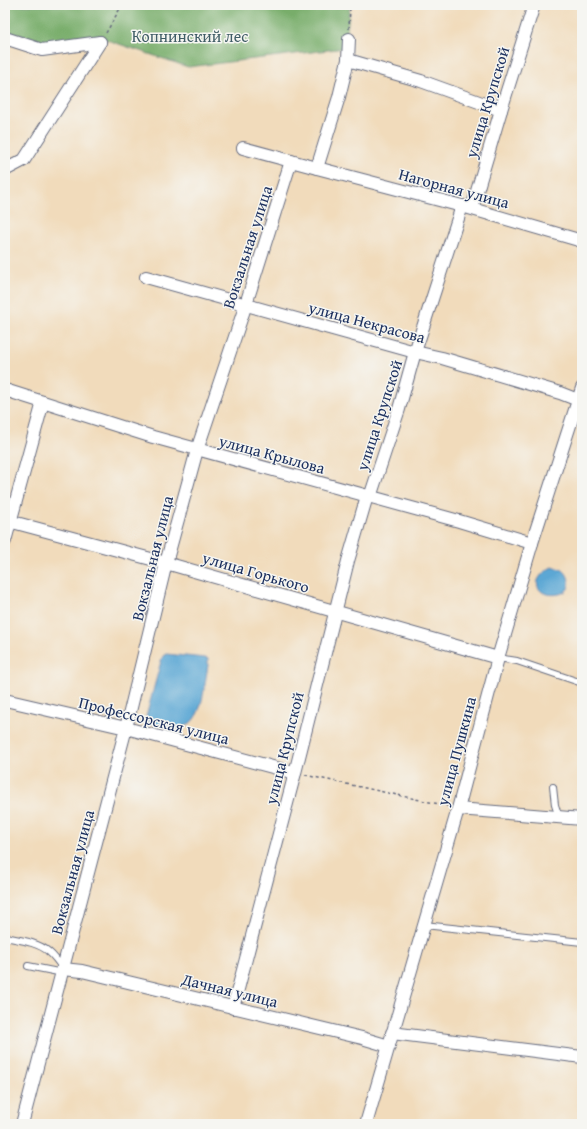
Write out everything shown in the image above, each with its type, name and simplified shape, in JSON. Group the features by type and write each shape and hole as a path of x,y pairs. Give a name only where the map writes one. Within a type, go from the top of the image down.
{"street":[{"name":"улица Крупской","path":"233,1008 295,773 335,611 368,496 399,409 415,352 501,110 534,5"},
{"path":"5,38 42,50 100,42"},
{"path":"243,148 317,168 339,97 348,60 348,39"},
{"path":"5,170 24,160 100,42"},
{"path":"348,60 421,81 501,110"},
{"name":"Вокзальная улица","path":"22,1124 126,728 166,563 197,450 246,304 290,161"},
{"name":"Нагорная улица","path":"317,168 467,207 582,241"},
{"name":"улица Некрасова","path":"146,277 415,352 442,358 578,400"},
{"name":"улица Пушкина","path":"366,1124 458,809 498,658 532,544 582,388"},
{"name":"улица Крылова","path":"5,390 197,450 459,521 532,544"},
{"path":"5,541 8,520 43,402"},
{"name":"улица Горького","path":"8,520 166,563 498,658"},
{"name":"Профессорская улица","path":"5,700 126,728 295,773"},
{"path":"458,809 582,819"},
{"name":"Дачная улица","path":"63,969 82,971 362,1038 389,1046"},
{"path":"392,1033 582,1057"}],"lane":[{"path":"498,658 517,662 582,682"},
{"path":"552,787 559,817"},
{"path":"424,925 582,942"},
{"path":"5,937 44,948 50,952 63,969 58,972 28,966"}],"path":[{"path":"100,42 122,5"},
{"path":"348,39 350,5"},
{"path":"295,773 458,809"}],"green space":[{"name":"Копнинский лес","path":"5,5 350,5 345,48 188,67 95,36 42,43 5,30"}],"water":[{"path":"552,567 561,569 566,573 569,585 565,592 554,595 546,594 538,588 537,584 542,574"},
{"path":"166,654 208,659 206,680 200,707 196,717 189,724 179,728 166,727 148,722 146,717 161,661 163,656"}]}
